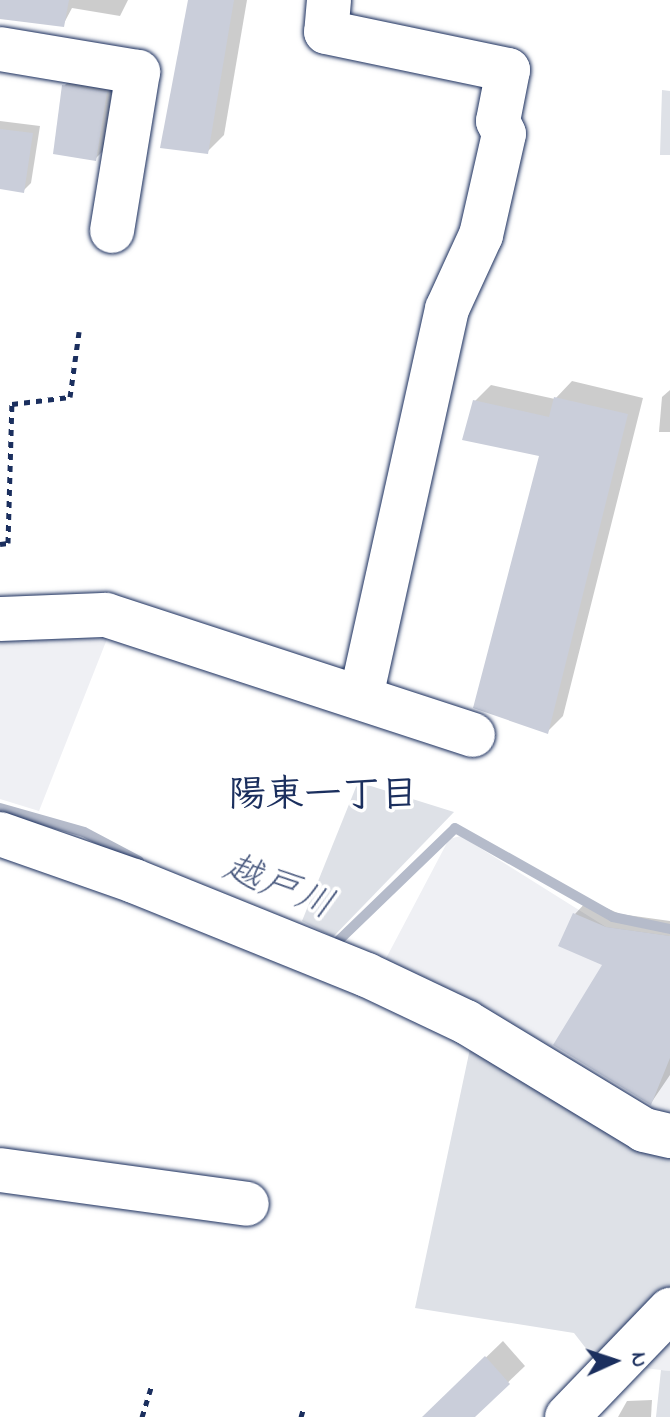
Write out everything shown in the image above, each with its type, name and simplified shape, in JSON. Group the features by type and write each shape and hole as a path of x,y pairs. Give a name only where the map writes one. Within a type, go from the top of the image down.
{"street":[{"path":"329,0 326,32 508,70 498,121 504,134 481,235 447,309 361,698"},
{"path":"0,49 138,72 112,231"},
{"path":"0,619 106,615 473,735"},
{"path":"0,834 367,975 466,1022 644,1130 670,1136"},
{"path":"0,1170 247,1204"},
{"path":"567,1417 670,1310"}],"path":[{"path":"0,544 8,543 12,404 70,397 79,332"},
{"path":"142,1417 152,1384"}],"shaded area":[{"path":"662,90 670,91 670,155 660,155"},
{"path":"109,634 39,811 0,799 0,637"},
{"path":"358,782 454,812 333,937 302,921"},
{"path":"461,836 606,927 670,936 670,1128 382,966 449,839"},
{"path":"471,1044 670,1154 670,1297 602,1369 574,1333 415,1308"},
{"path":"670,1323 670,1371 627,1366"},
{"path":"661,1370 670,1371 670,1417 656,1417"}],"building":[{"path":"0,0 69,0 64,27 0,19"},
{"path":"188,0 234,0 208,154 160,148"},
{"path":"62,85 107,92 96,161 53,154"},
{"path":"0,129 33,133 24,193 0,189"},
{"path":"554,397 628,414 548,734 473,708 539,456 462,440 473,400 549,417"},
{"path":"573,913 606,927 670,936 670,1058 651,1105 553,1045 602,965 558,946"},
{"path":"485,1356 510,1384 475,1417 422,1417"}],"waterway":[{"name":"越戸川","path":"0,808 84,832 139,861"},
{"name":"越戸川","path":"334,945 455,828 613,917 670,929"}],"district":[{"name":"陽東一丁目","path":"323,798"}]}
